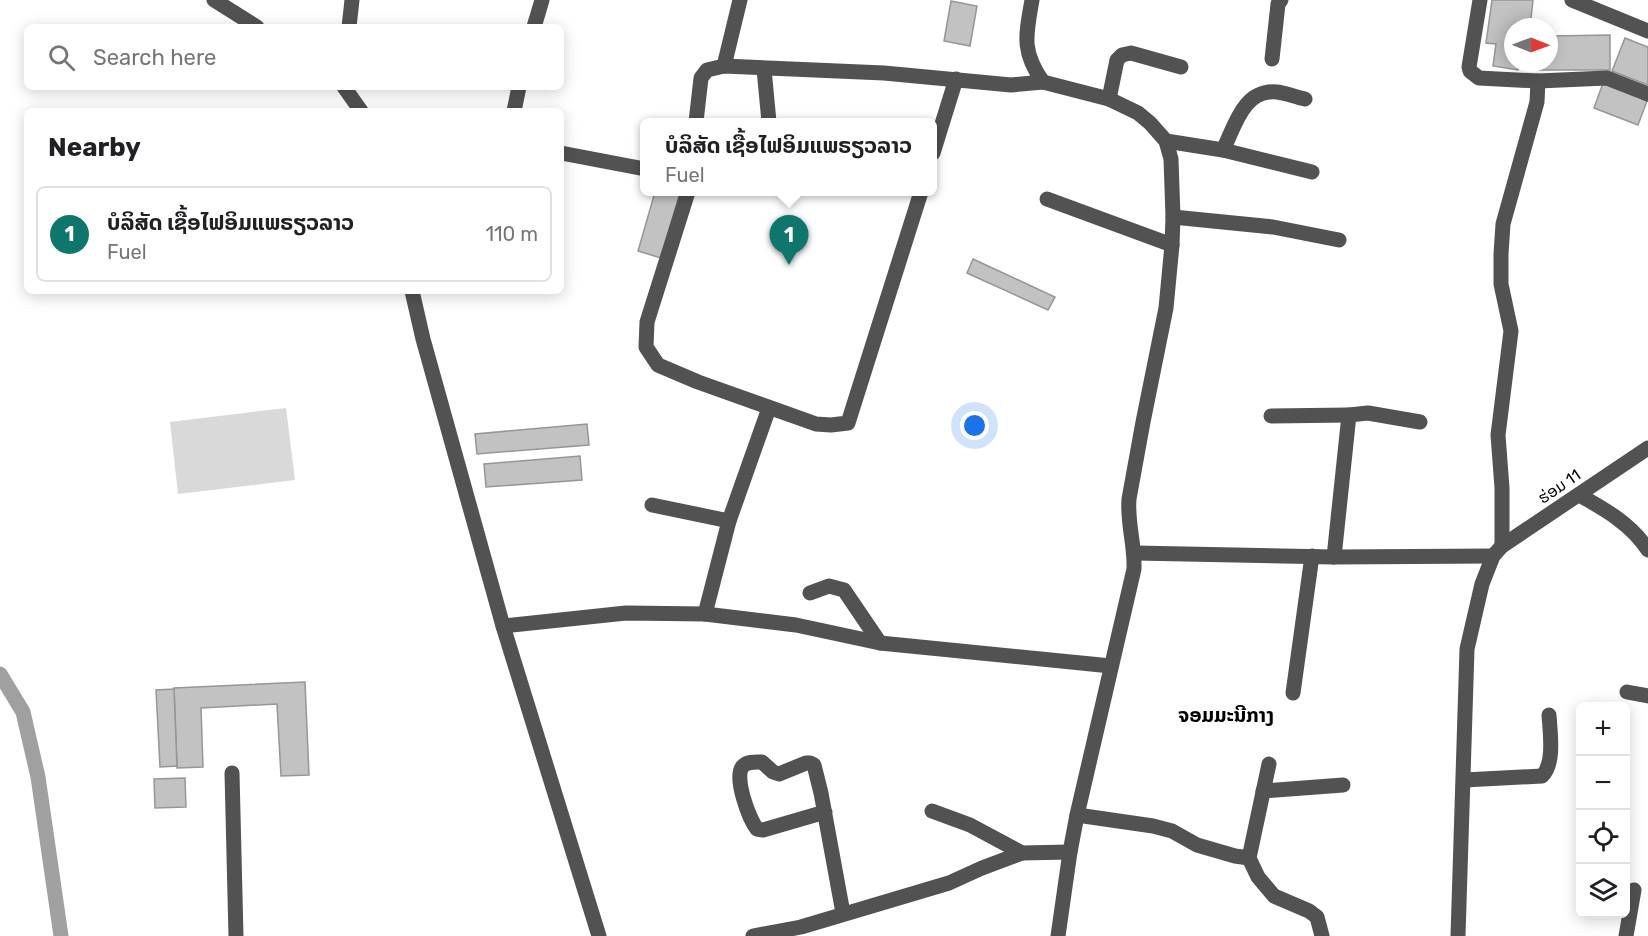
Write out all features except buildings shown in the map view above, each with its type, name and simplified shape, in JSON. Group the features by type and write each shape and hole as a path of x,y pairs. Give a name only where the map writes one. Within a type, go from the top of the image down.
{"street":[{"path":"213,0 252,24"},
{"path":"349,24 352,0"},
{"path":"535,24 542,0"},
{"path":"724,66 740,0"},
{"path":"1032,0 1026,47 1034,70 1043,82"},
{"path":"1272,59 1278,4 1281,0"},
{"path":"1480,0 1470,63 1470,71 1479,78 1538,81 1607,78 1648,94"},
{"path":"1572,0 1648,31"},
{"path":"1109,99 1117,60 1122,55 1131,53 1181,67"},
{"path":"697,118 701,78 707,70 724,66 884,73 1011,86 1043,82 1109,99 1138,113 1166,141 1171,159 1172,246 1166,308 1129,499 1128,512 1134,569 1077,815 1058,936"},
{"path":"764,69 769,118"},
{"path":"937,140 956,80"},
{"path":"1458,936 1467,649 1482,584 1497,551 1502,488 1498,435 1511,331 1501,284 1503,224 1537,102 1538,81"},
{"path":"346,90 359,108"},
{"path":"515,108 518,90"},
{"path":"1223,150 1244,107 1251,98 1264,93 1276,92 1305,99"},
{"path":"1166,141 1223,150 1312,172"},
{"path":"564,154 640,168"},
{"path":"687,196 647,322 646,347 658,365 768,408 816,424 831,425 848,423 920,196"},
{"path":"1047,199 1172,246"},
{"path":"1173,217 1273,227 1339,240"},
{"path":"413,294 426,350 503,626 599,936"},
{"path":"705,614 729,521 768,408"},
{"path":"1271,416 1368,413 1420,422"},
{"path":"1334,556 1349,415"},
{"name":"ຮ່ອມ 11","path":"1497,551 1648,448"},
{"path":"1579,495 1602,507 1639,537 1648,550"},
{"path":"652,505 729,521"},
{"path":"1134,553 1334,556 1497,551"},
{"path":"1293,693 1312,556"},
{"path":"810,593 829,586 844,590 880,643"},
{"path":"503,626 626,613 705,614 796,625 880,643 1111,666"},
{"path":"1627,692 1648,696"},
{"path":"1464,780 1542,776 1547,772 1550,763 1549,715"},
{"path":"825,812 763,830 757,829 752,822 740,783 740,771 748,763 762,762 773,772 779,774 810,763 813,765 825,812 843,913"},
{"path":"1269,764 1250,858 1258,877 1274,896 1309,910 1317,917 1322,936"},
{"path":"232,773 236,936"},
{"path":"1263,791 1343,786"},
{"path":"932,811 970,825 1022,853"},
{"path":"1077,815 1153,826 1173,831 1197,845 1250,858"},
{"path":"753,936 801,927 949,883 1022,853 1070,852"},
{"path":"1626,936 1634,890"}],"shaded area":[{"path":"286,408 295,480 178,494 170,422"}],"waterway":[{"path":"0,674 23,712 38,777 61,936"}],"place":[{"name":"ບໍລິສັດ ເຊື້ອໄຟອິມແພຣຽວລາວ","path":"789,265"}],"district":[{"name":"ຈອມມະນີກາງ","path":"1226,715"}]}
